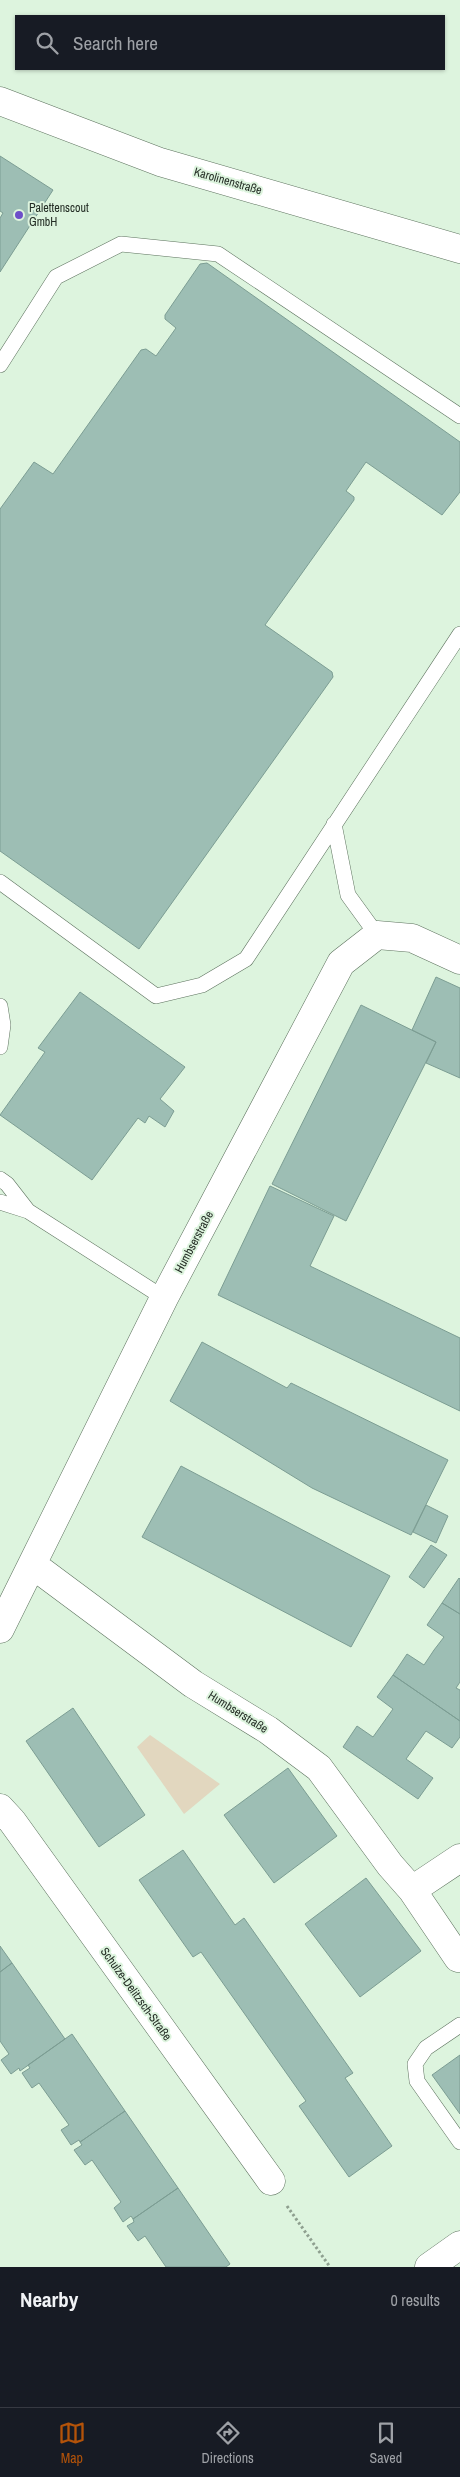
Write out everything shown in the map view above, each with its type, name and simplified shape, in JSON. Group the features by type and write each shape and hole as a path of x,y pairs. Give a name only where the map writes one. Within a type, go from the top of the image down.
{"street":[{"name":"Karolinenstraße","path":"0,101 160,162 460,249"},
{"path":"377,934 412,938 460,960"},
{"name":"Humbserstraße","path":"0,1629 164,1298 341,963 377,934"},
{"name":"Humbserstraße","path":"33,1565 193,1684 268,1730 319,1768 390,1865 412,1890 458,1958 460,1956"},
{"name":"Schulze-Delitzsch-Straße","path":"0,1808 12,1821 271,2181"},
{"path":"412,1890 460,1858"},
{"path":"429,2267 460,2245"}],"lane":[{"path":"0,365 56,277 121,244 218,254 460,416"},
{"path":"0,882 156,996 202,985 246,959 460,634"},
{"path":"334,824 348,896 377,934"},
{"path":"0,1006 3,1025 0,1047"},
{"path":"0,1179 7,1184 28,1211"},
{"path":"0,1202 28,1211 164,1298"},
{"path":"460,2025 426,2048 416,2064 417,2081 460,2142"}],"path":[{"path":"271,2181 330,2267"}],"shaded area":[{"path":"150,1735 220,1784 184,1814 137,1747"}],"building":[{"name":"Palettenscout GmbH","path":"0,156 53,190 0,272 0,218 3,213 0,211"},
{"path":"207,263 460,442 460,492 442,515 366,462 346,491 354,497 354,500 265,625 332,672 333,677 139,949 0,851 0,509 34,462 53,474 141,350 146,349 156,356 176,328 165,319 165,315 200,264"},
{"path":"436,977 460,988 460,1078 426,1063 436,1042 412,1030"},
{"path":"80,992 185,1067 160,1099 174,1111 165,1127 149,1116 145,1123 138,1118 92,1180 0,1115 45,1052 38,1048"},
{"path":"361,1005 436,1042 346,1221 272,1184"},
{"path":"270,1186 334,1216 310,1266 460,1338 460,1411 218,1295"},
{"path":"202,1342 287,1388 291,1383 448,1460 411,1535 312,1488 170,1401"},
{"path":"181,1466 390,1576 351,1647 142,1537"},
{"path":"426,1505 448,1516 436,1543 413,1532"},
{"path":"431,1545 447,1555 424,1588 409,1577"},
{"path":"460,1579 460,1614 442,1603"},
{"path":"442,1603 460,1614 460,1682 456,1688 460,1690 460,1721 393,1675 407,1654 424,1665 444,1637 427,1625"},
{"path":"393,1675 460,1721 460,1737 452,1748 426,1731 406,1759 433,1778 418,1799 343,1747 357,1726 373,1737 393,1709 377,1697"},
{"path":"73,1708 145,1815 99,1847 26,1741"},
{"path":"288,1768 337,1836 274,1883 224,1815"},
{"path":"183,1850 235,1925 244,1918 353,2073 345,2078 392,2146 349,2177 299,2106 306,2101 201,1952 193,1957 139,1880"},
{"path":"366,1878 421,1951 360,1997 305,1924"},
{"path":"0,1946 12,1963 0,1972"},
{"path":"12,1963 65,2039 20,2071 19,2068 11,2074 1,2060 9,2054 0,2041 0,1972"},
{"path":"72,2034 125,2111 80,2142 79,2140 71,2145 61,2130 69,2125 39,2083 32,2088 22,2073 30,2068 28,2065"},
{"path":"460,2055 460,2114 432,2075"},
{"path":"125,2111 178,2188 133,2219 131,2216 123,2222 114,2208 121,2202 92,2160 85,2165 74,2150 82,2145 80,2142"},
{"path":"178,2188 230,2264 226,2267 166,2267 145,2236 138,2241 127,2226 134,2222 133,2219"}],"place":[{"name":"Palettenscout GmbH","path":"19,215"}]}
